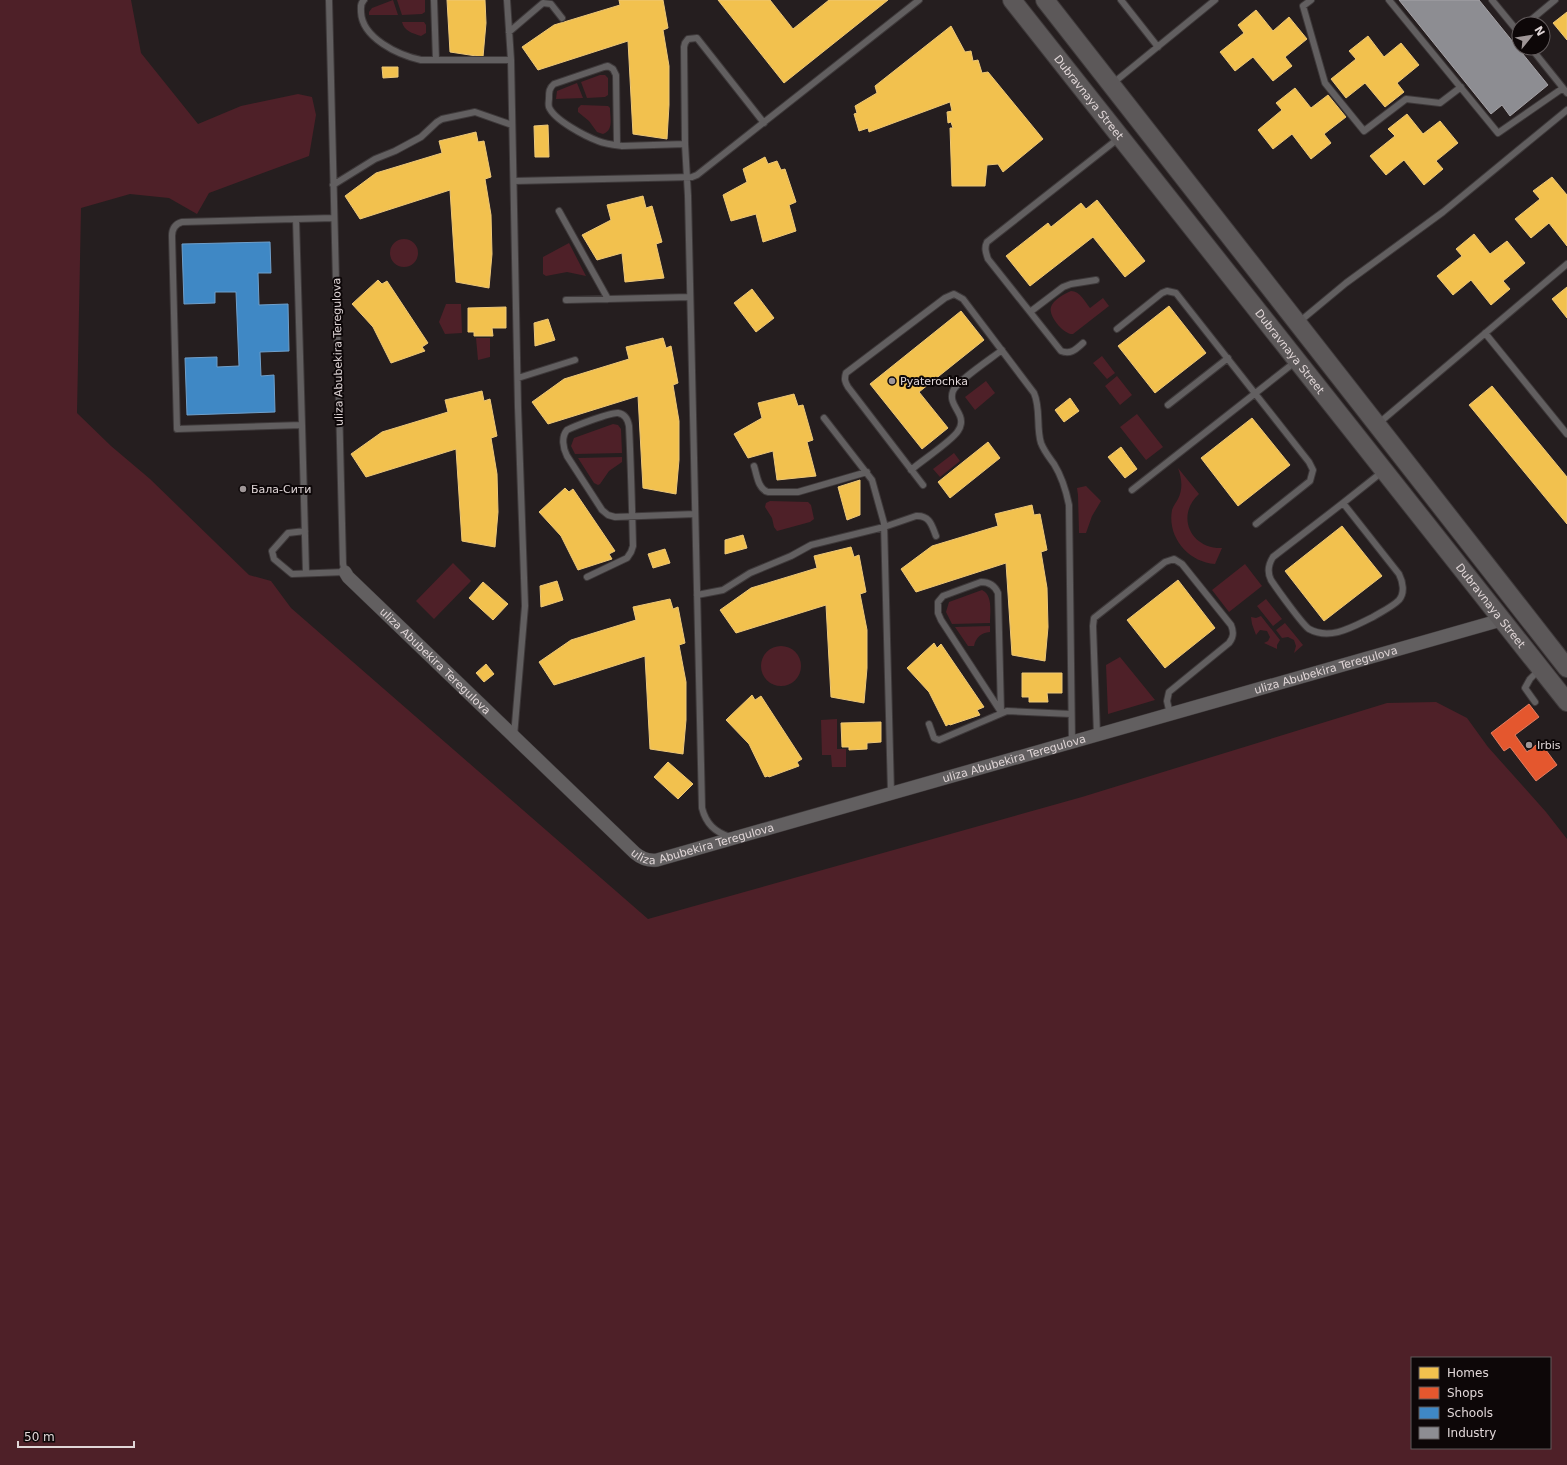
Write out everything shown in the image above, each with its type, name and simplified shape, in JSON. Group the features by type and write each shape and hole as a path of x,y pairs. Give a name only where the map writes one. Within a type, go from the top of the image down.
{"street":[{"name":"Dubravnaya Street","path":"1012,0 1567,702"},
{"name":"Dubravnaya Street","path":"1045,0 1567,668"},
{"path":"1408,501 1426,487"},
{"name":"uliza Abubekira Teregulova","path":"345,572 348,577 642,858 651,860 657,860 1501,620"}],"lane":[{"name":"uliza Abubekira Teregulova","path":"329,0 343,564 345,572"},
{"path":"364,0 361,5 361,18 367,28 376,38 396,52 408,57 420,60 511,60"},
{"path":"434,0 436,60"},
{"path":"507,0 511,60 525,606 514,736"},
{"path":"514,181 692,177 700,174 920,0"},
{"path":"1122,0 1158,47"},
{"path":"1111,85 1215,0"},
{"path":"1311,0 1303,6 1325,83 1364,131 1406,99 1440,103 1461,87"},
{"path":"1389,0 1498,133 1565,91 1537,56"},
{"path":"1492,0 1511,23"},
{"path":"1536,16 1555,0"},
{"path":"509,32 543,3 551,4 562,18"},
{"path":"734,838 719,833 711,827 706,820 702,808 685,144 685,43 691,38 697,38 764,123"},
{"path":"617,146 616,75 613,69 608,66 604,67 554,84 550,88 549,106 556,116 571,127 594,140 617,146 685,144"},
{"path":"1298,324 1346,283 1443,212 1567,110"},
{"path":"333,185 375,159 422,137 442,119 474,112 512,125"},
{"path":"1083,343 1071,352 1066,353 1061,351 988,259 985,249 987,242 1120,137"},
{"path":"559,211 608,299"},
{"path":"302,425 177,428 172,232 175,226 180,223 334,218"},
{"path":"296,219 306,573"},
{"path":"1376,425 1567,264"},
{"path":"1030,312 1063,287 1076,283 1096,280"},
{"path":"1117,329 1162,293 1172,291 1180,296 1309,462 1313,470 1313,476 1310,481 1256,524"},
{"path":"923,486 844,380 846,373 950,295 959,296 963,299 1034,393 1037,401 1038,431 1041,443 1061,477 1067,495 1072,742"},
{"path":"566,300 690,298"},
{"path":"1485,333 1567,434"},
{"path":"911,470 958,432 961,419 952,402 952,396 957,385 1002,350"},
{"path":"1168,405 1228,358"},
{"path":"518,378 575,360"},
{"path":"1132,490 1296,361"},
{"path":"587,577 623,560 630,555 633,546 632,516 630,426 626,418 621,414 614,413 567,430 563,437 564,449 567,456 602,510 611,516 632,516 695,514"},
{"path":"824,418 872,480 884,527 891,793"},
{"path":"754,466 761,487 768,492 798,492 867,472"},
{"path":"1343,503 1399,574 1402,581 1403,592 1399,600 1388,608 1346,630 1334,633 1318,632 1308,628 1275,586 1268,574 1268,568 1273,557 1383,471"},
{"path":"697,594 723,590 750,573 791,556 811,545 884,527 921,516 925,517 931,522 936,536"},
{"path":"305,531 288,533 274,548 272,553 274,559 289,573 345,572"},
{"path":"1098,735 1094,620 1097,615 1165,562 1174,559 1182,564 1231,625 1234,633 1233,639 1229,643 1169,692 1167,701 1170,714"},
{"path":"981,582 991,584 998,593 1001,712 941,620 938,608 938,602 943,596 981,582"},
{"path":"1535,702 1525,688 1530,679 1540,669"},
{"path":"929,724 934,738 939,740 1001,712 1009,711 1072,714"}],"shaded area":[{"path":"0,0 131,0 141,53 198,124 241,106 298,94 312,97 316,115 309,156 209,193 197,214 169,198 130,194 81,208 77,413 111,446 150,479 249,575 271,581 291,608 648,919 1082,797 1387,703 1436,702 1467,718 1488,747 1546,812 1567,839 1567,1465 0,1465"},
{"path":"393,0 398,15 369,15 372,8"},
{"path":"397,0 425,0 425,12 422,14 402,15"},
{"path":"402,22 424,22 426,25 426,33 421,36 412,33 405,28"},
{"path":"600,75 605,75 608,78 608,95 605,97 587,98 581,82"},
{"path":"577,83 583,98 556,99 557,91"},
{"path":"581,105 608,106 610,108 611,123 609,130 603,134 597,132 589,121 578,112 578,108"},
{"path":"404,239 414,243 418,253 414,263 404,267 394,263 390,253 394,243"},
{"path":"569,243 586,276 567,272 546,276 543,274 543,257"},
{"path":"1071,291 1074,291 1080,295 1090,308 1103,298 1109,306 1073,334 1061,328 1054,320 1051,311 1052,304 1056,300"},
{"path":"446,304 461,304 462,333 445,334 439,322"},
{"path":"476,338 490,338 490,357 478,360"},
{"path":"1102,356 1115,373 1107,379 1093,363"},
{"path":"1117,376 1132,395 1120,405 1105,386"},
{"path":"986,381 995,393 975,410 965,397"},
{"path":"1137,414 1163,447 1146,460 1120,427"},
{"path":"613,424 618,425 621,429 622,453 575,454 571,446 574,438"},
{"path":"954,453 960,461 940,477 933,469"},
{"path":"622,457 622,462 609,471 598,485 594,483 578,458"},
{"path":"1178,468 1199,494 1192,503 1188,512 1190,530 1202,543 1211,547 1222,548 1215,564 1196,559 1188,553 1176,538 1171,520 1172,510 1180,495 1181,488"},
{"path":"1086,486 1101,501 1092,516 1086,533 1079,533 1077,488"},
{"path":"770,501 808,502 811,505 814,519 810,522 777,531 774,527 772,518 765,507 766,503"},
{"path":"453,563 471,581 434,619 416,601"},
{"path":"1245,564 1262,586 1229,612 1212,590"},
{"path":"982,590 986,592 989,600 990,623 952,624 946,612 949,602"},
{"path":"1266,599 1282,619 1273,626 1257,606"},
{"path":"1261,616 1280,640 1277,645 1277,649 1264,643 1268,641 1270,637 1267,631 1260,630 1256,635 1251,617 1256,618"},
{"path":"1285,623 1303,645 1294,653 1296,646 1294,640 1288,637 1282,638 1276,630"},
{"path":"990,626 990,632 979,636 974,646 968,646 955,627"},
{"path":"781,646 789,648 795,652 799,658 801,666 799,674 795,680 789,684 781,686 773,684 767,680 763,674 761,666 763,658 767,652 773,648"},
{"path":"1120,657 1155,700 1108,714 1106,665"},
{"path":"837,719 837,749 846,749 846,767 832,767 831,755 822,755 821,720"}],"building: Homes":[{"path":"447,0 485,0 486,23 483,57 450,52"},
{"path":"619,0 663,0 668,28 663,30 669,66 667,139 633,134 628,41 538,70 522,47 554,25 620,5"},
{"path":"718,0 770,0 793,29 829,0 888,0 784,83"},
{"path":"1256,10 1273,31 1289,17 1307,39 1285,57 1292,66 1273,81 1253,57 1235,71 1220,52 1244,33 1238,25"},
{"path":"1567,12 1567,40 1553,23"},
{"path":"951,26 965,52 971,51 973,61 978,60 982,73 988,72 1043,139 1003,172 998,164 987,165 985,186 952,186 950,128 953,128 951,122 948,123 947,112 952,111 950,102 869,132 868,128 859,131 854,114 857,113 855,106 877,93 875,86"},
{"path":"1368,36 1384,57 1401,43 1419,65 1397,83 1404,92 1385,107 1365,83 1346,98 1331,79 1356,59 1349,51"},
{"path":"382,67 398,67 398,77 383,78"},
{"path":"1295,88 1311,108 1328,95 1346,117 1324,134 1331,143 1311,159 1292,134 1273,149 1258,130 1282,110 1276,103"},
{"path":"1407,114 1423,134 1440,121 1458,143 1436,161 1443,169 1424,185 1404,160 1386,175 1370,156 1395,136 1388,129"},
{"path":"548,125 549,157 535,157 534,126"},
{"path":"476,132 478,142 484,141 491,177 485,179 491,215 492,254 489,288 456,282 450,190 360,219 345,196 376,173 442,153 439,141"},
{"path":"765,157 768,164 777,161 781,170 785,169 796,202 789,205 796,231 763,242 756,214 731,221 723,195 747,182 743,169"},
{"path":"1552,177 1567,195 1567,246 1549,223 1531,238 1515,219 1540,199 1533,191"},
{"path":"643,196 646,208 652,206 662,242 656,244 664,278 625,282 622,253 597,260 582,235 611,220 607,205"},
{"path":"1097,200 1145,261 1125,277 1093,237 1030,286 1006,256 1048,223 1051,227 1081,203 1086,209"},
{"path":"1474,234 1490,254 1507,241 1525,263 1503,281 1510,289 1491,305 1471,280 1453,295 1437,276 1462,256 1456,249"},
{"path":"378,280 382,284 387,281 428,343 422,347 425,351 391,363 373,327 352,304"},
{"path":"1567,287 1567,318 1552,299"},
{"path":"752,289 774,318 756,332 734,303"},
{"path":"1169,306 1206,353 1155,393 1118,346"},
{"path":"506,307 506,328 492,328 493,336 474,336 474,332 468,332 468,308"},
{"path":"961,311 984,340 919,392 948,428 922,449 870,384"},
{"path":"548,319 555,340 535,346 534,323"},
{"path":"663,338 666,348 671,346 678,383 673,385 679,421 679,460 676,494 643,488 638,396 548,424 532,402 564,379 629,359 626,347"},
{"path":"1492,386 1567,477 1567,524 1469,405"},
{"path":"482,391 484,401 490,399 497,436 491,438 497,474 498,512 495,547 462,541 456,449 366,477 351,454 382,432 448,412 445,400"},
{"path":"794,394 798,406 803,405 813,440 807,442 816,476 777,480 773,451 748,458 734,434 762,418 758,403"},
{"path":"1070,398 1079,411 1064,422 1055,410"},
{"path":"1252,418 1290,465 1238,506 1201,458"},
{"path":"988,442 1000,458 950,498 938,482"},
{"path":"1121,447 1137,469 1125,478 1108,457"},
{"path":"860,480 860,515 847,520 838,487"},
{"path":"565,488 569,492 573,489 615,551 609,554 612,559 578,570 561,536 539,512"},
{"path":"1032,505 1034,515 1040,514 1047,550 1041,552 1047,588 1048,627 1045,661 1012,655 1006,563 916,592 901,569 932,546 998,526 995,514"},
{"path":"1342,526 1382,576 1324,621 1285,571"},
{"path":"743,535 747,548 725,554 725,540"},
{"path":"851,547 854,557 859,555 866,592 860,594 867,630 867,668 864,703 831,697 826,605 736,633 720,610 751,588 817,568 814,556"},
{"path":"665,549 670,563 653,568 648,554"},
{"path":"1178,580 1215,628 1165,668 1127,620"},
{"path":"557,581 563,600 541,607 540,586"},
{"path":"483,582 508,604 493,620 469,598"},
{"path":"670,599 673,609 678,607 685,643 679,645 686,682 686,720 683,754 650,749 645,656 554,685 539,662 571,640 636,620 633,607"},
{"path":"934,643 937,648 941,644 984,707 977,710 980,715 946,726 929,692 907,668"},
{"path":"486,664 494,674 484,682 476,673"},
{"path":"1022,673 1062,673 1062,693 1047,693 1048,702 1029,702 1029,697 1022,697"},
{"path":"752,695 755,700 761,696 802,759 797,762 799,766 769,777 765,777 749,744 726,720"},
{"path":"881,722 881,742 867,743 867,749 849,750 849,747 842,747 841,723"},
{"path":"668,762 693,784 678,799 654,777"}],"building: Shops":[{"path":"1529,704 1539,717 1515,735 1527,752 1540,742 1557,765 1536,781 1510,747 1504,751 1491,733"}],"building: Schools":[{"path":"270,242 271,273 258,273 259,305 288,304 289,351 260,352 261,376 274,375 275,412 187,415 185,358 217,357 217,367 239,366 236,292 215,292 215,303 184,304 182,244"}],"building: Industry":[{"path":"1399,0 1479,0 1511,39 1511,56 1524,56 1548,85 1510,116 1502,105 1491,114"}],"place":[{"name":"Pyaterochka","path":"892,381"},
{"name":"Бала-Сити","path":"243,489"},
{"name":"Irbis","path":"1529,745"}]}
